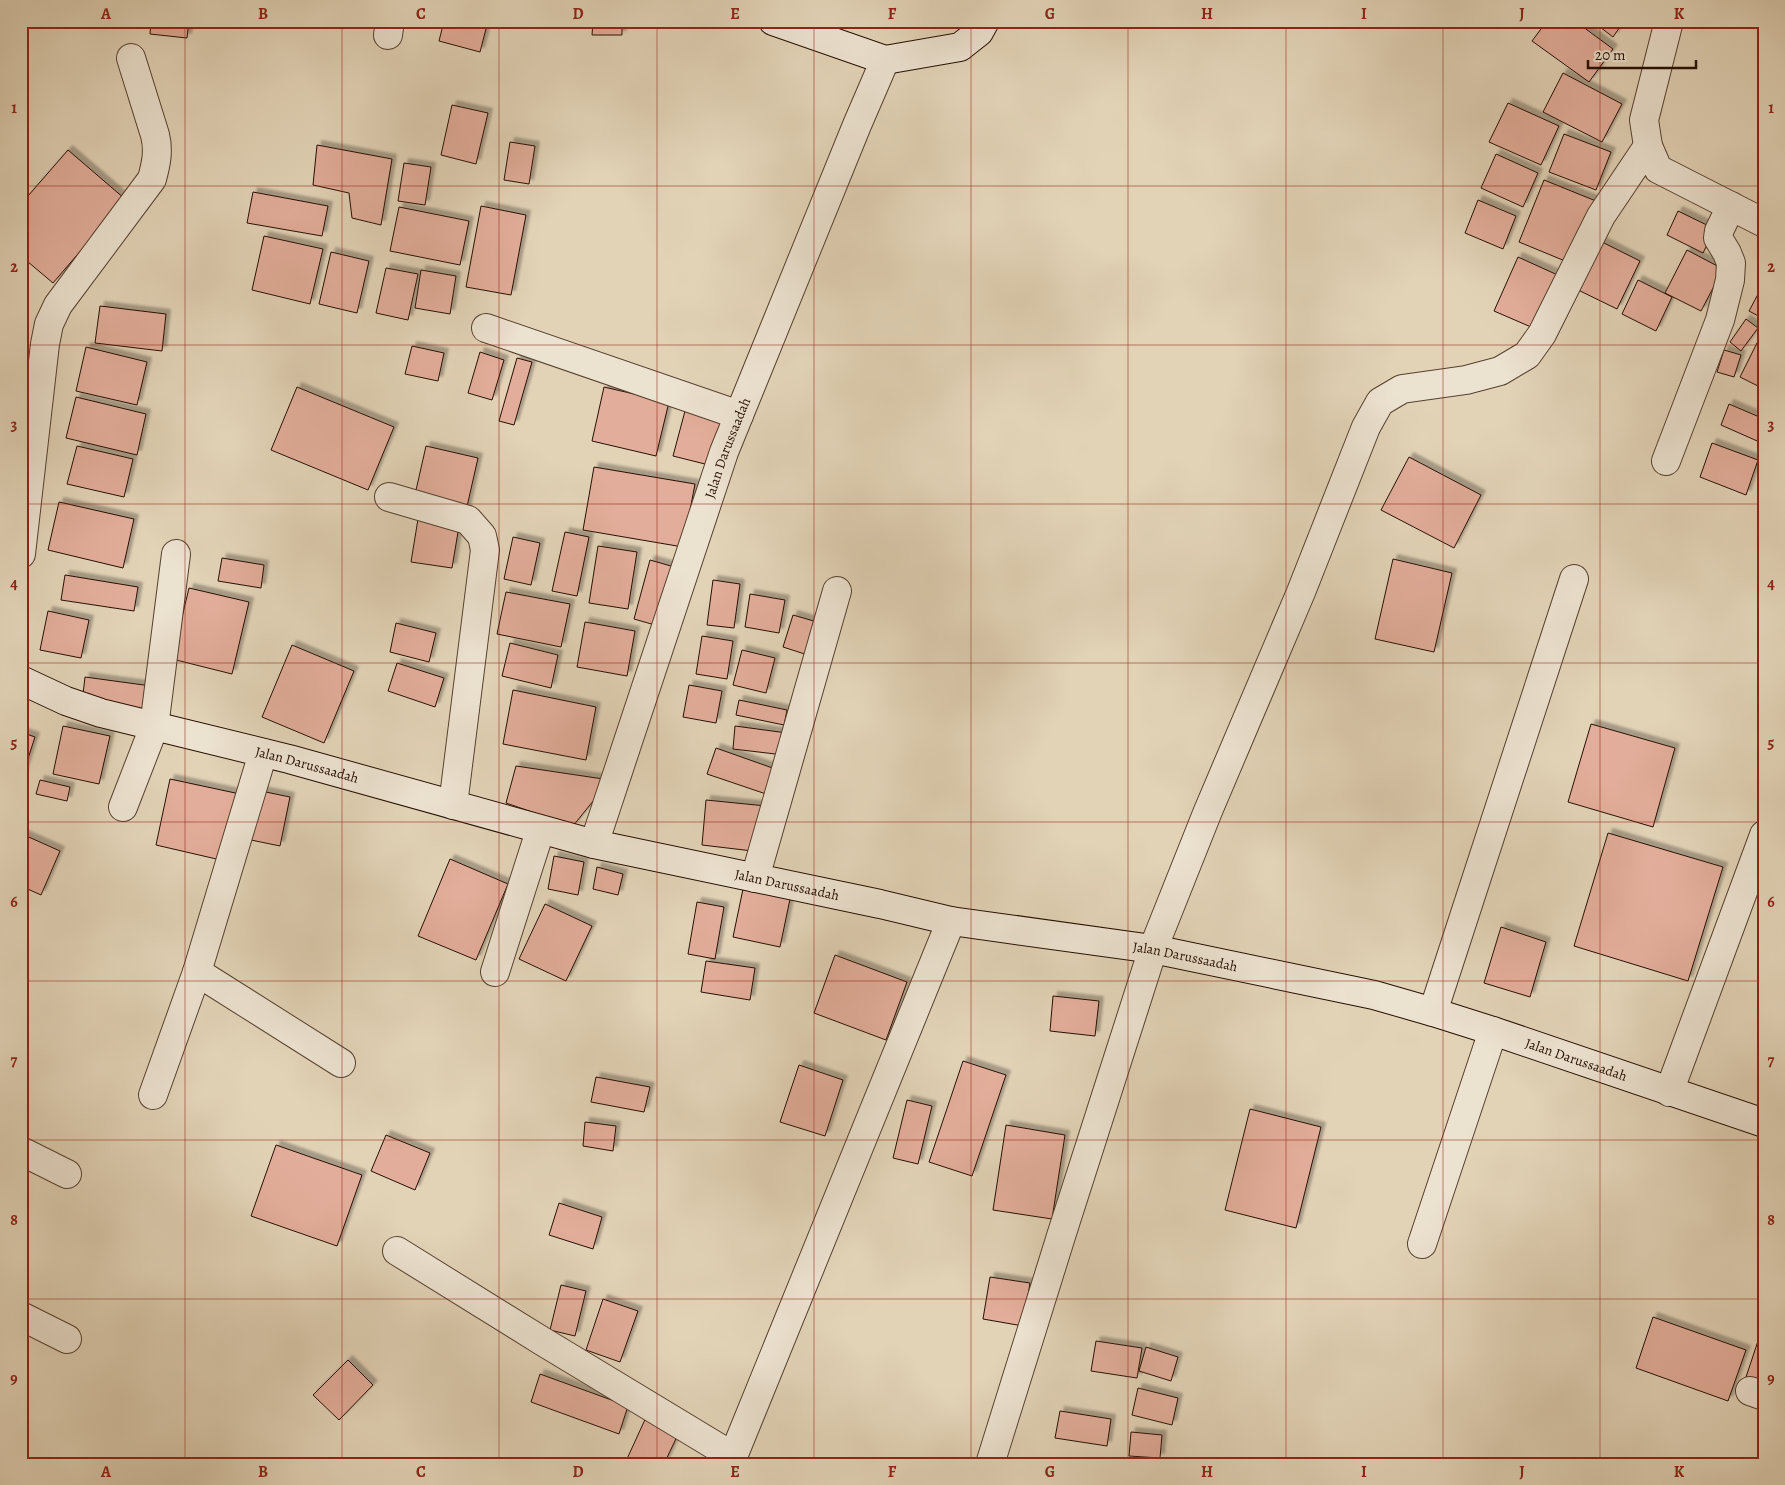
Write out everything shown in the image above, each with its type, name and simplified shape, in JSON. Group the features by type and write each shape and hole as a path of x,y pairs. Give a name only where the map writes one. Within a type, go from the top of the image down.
{"street":[{"path":"773,21 885,60 960,47 979,32 985,21"},
{"path":"1669,21 1644,120 1648,146 1658,169 1764,224"},
{"path":"21,554 49,324 58,305 152,179 158,157 158,145 131,58"},
{"name":"Jalan Darussaadah","path":"594,844 724,452 885,60"},
{"path":"990,1464 1153,949 1208,811 1301,592 1366,427 1380,402 1402,390 1466,380 1500,371 1527,355 1542,334 1601,216 1648,146"},
{"path":"1666,461 1720,320 1730,280 1731,263 1728,253 1718,238 1719,231 1731,206"},
{"path":"486,328 738,415"},
{"path":"390,498 468,520 482,536 485,550 453,805"},
{"path":"122,807 154,727 176,554"},
{"path":"1433,1012 1574,579"},
{"path":"755,878 837,591"},
{"name":"Jalan Darussaadah","path":"21,680 66,701 101,713 263,753 594,844 880,904 951,922 1153,949 1374,995 1493,1031 1669,1092 1764,1122"},
{"path":"153,1095 197,972 263,753"},
{"path":"495,972 540,830"},
{"path":"1669,1092 1764,835"},
{"path":"397,1251 732,1460 951,922"},
{"path":"197,972 341,1063"},
{"path":"1422,1244 1493,1031"},
{"path":"21,1151 67,1174"},
{"path":"21,1316 67,1338"}],"building":[{"path":"151,21 189,21 187,38 150,34"},
{"path":"444,21 488,21 480,52 439,41"},
{"path":"593,21 622,21 622,35 592,35"},
{"path":"1547,21 1575,21 1613,49 1589,82 1532,41"},
{"path":"1592,21 1624,21 1613,37"},
{"path":"1563,73 1622,104 1602,142 1543,112"},
{"path":"1508,103 1559,126 1541,165 1489,142"},
{"path":"452,105 488,113 476,164 441,155"},
{"path":"1564,134 1611,152 1596,190 1549,172"},
{"path":"510,142 535,146 529,184 504,180"},
{"path":"317,145 392,159 381,225 352,218 349,193 313,185"},
{"path":"68,150 125,199 53,283 21,256 21,204"},
{"path":"1496,154 1538,173 1523,207 1481,188"},
{"path":"404,163 431,167 425,205 398,201"},
{"path":"1544,180 1596,201 1570,263 1519,242"},
{"path":"253,192 328,206 322,236 247,223"},
{"path":"1478,200 1516,216 1503,249 1465,233"},
{"path":"481,206 526,215 511,295 466,287"},
{"path":"399,207 469,221 460,265 390,251"},
{"path":"1678,211 1715,229 1703,253 1667,235"},
{"path":"264,236 323,249 310,304 252,290"},
{"path":"1596,239 1640,261 1617,309 1572,287"},
{"path":"1687,250 1723,269 1701,311 1665,293"},
{"path":"331,252 369,261 357,313 319,304"},
{"path":"1518,257 1562,277 1538,330 1494,311"},
{"path":"386,268 418,274 408,320 376,313"},
{"path":"421,270 456,276 450,314 415,308"},
{"path":"1638,280 1672,297 1656,331 1622,314"},
{"path":"1764,283 1764,319 1749,311"},
{"path":"100,306 166,314 162,351 95,343"},
{"path":"1746,319 1758,328 1741,351 1730,342"},
{"path":"1762,333 1764,334 1764,389 1740,377"},
{"path":"412,346 444,353 438,381 405,374"},
{"path":"86,347 147,362 137,405 76,391"},
{"path":"1724,350 1741,355 1734,377 1717,372"},
{"path":"480,352 504,360 492,400 468,393"},
{"path":"517,358 532,362 514,425 499,421"},
{"path":"297,387 394,427 368,490 271,450"},
{"path":"604,387 669,402 656,456 592,441"},
{"path":"76,397 146,414 137,455 66,438"},
{"path":"1729,404 1764,419 1764,444 1721,425"},
{"path":"685,411 724,421 713,466 673,456"},
{"path":"1712,443 1758,460 1746,495 1700,477"},
{"path":"77,446 133,459 124,497 67,484"},
{"path":"426,446 478,458 466,511 414,499"},
{"path":"1409,457 1481,495 1454,548 1381,510"},
{"path":"594,467 695,484 683,547 583,530"},
{"path":"59,502 134,519 123,568 48,550"},
{"path":"418,519 459,526 452,568 411,562"},
{"path":"565,532 589,537 577,596 552,591"},
{"path":"513,537 540,543 531,585 504,579"},
{"path":"598,546 637,552 628,609 589,603"},
{"path":"222,558 264,565 261,588 218,581"},
{"path":"1393,559 1452,573 1434,652 1375,639"},
{"path":"650,560 678,568 662,627 634,619"},
{"path":"65,575 138,587 134,611 61,600"},
{"path":"713,580 740,584 734,628 707,625"},
{"path":"189,588 249,602 232,674 172,659"},
{"path":"506,592 570,604 561,647 497,634"},
{"path":"750,594 785,600 779,633 745,627"},
{"path":"48,611 89,620 81,658 40,650"},
{"path":"793,615 824,624 814,657 783,647"},
{"path":"585,622 635,631 627,676 577,667"},
{"path":"396,623 436,633 429,662 390,652"},
{"path":"702,636 733,641 727,679 696,674"},
{"path":"510,643 558,655 551,688 502,676"},
{"path":"292,645 354,671 324,743 262,717"},
{"path":"742,650 775,658 766,693 733,685"},
{"path":"397,663 444,678 435,707 388,691"},
{"path":"85,677 151,686 148,711 82,703"},
{"path":"689,685 722,691 716,723 683,717"},
{"path":"513,690 596,707 586,760 503,744"},
{"path":"739,700 787,710 784,725 736,715"},
{"path":"1591,724 1675,748 1653,827 1568,802"},
{"path":"63,726 110,736 99,784 53,774"},
{"path":"735,726 787,733 784,755 733,749"},
{"path":"21,732 35,737 21,780"},
{"path":"716,748 781,771 772,796 707,774"},
{"path":"516,766 610,780 573,826 506,803"},
{"path":"170,779 240,794 225,861 156,845"},
{"path":"40,780 70,787 67,801 36,794"},
{"path":"261,791 290,797 280,846 251,840"},
{"path":"706,800 766,806 761,852 702,845"},
{"path":"1608,833 1723,867 1688,981 1574,946"},
{"path":"22,834 60,851 41,895 21,886"},
{"path":"554,856 584,862 578,895 548,889"},
{"path":"450,859 508,884 476,960 418,936"},
{"path":"597,867 623,874 618,895 593,889"},
{"path":"743,889 790,899 780,947 733,937"},
{"path":"697,902 724,907 715,959 688,954"},
{"path":"545,904 592,926 566,981 519,959"},
{"path":"1501,927 1546,942 1530,997 1484,983"},
{"path":"835,955 907,982 886,1040 814,1013"},
{"path":"706,961 755,968 750,1000 701,992"},
{"path":"1053,996 1099,1001 1095,1036 1050,1031"},
{"path":"963,1061 1006,1075 972,1176 929,1162"},
{"path":"799,1065 843,1080 825,1136 780,1122"},
{"path":"596,1077 650,1087 644,1112 591,1102"},
{"path":"907,1100 932,1106 918,1164 893,1158"},
{"path":"1250,1109 1321,1127 1296,1228 1225,1210"},
{"path":"585,1122 616,1126 613,1151 583,1146"},
{"path":"1006,1125 1065,1135 1052,1219 993,1210"},
{"path":"386,1135 430,1153 415,1190 371,1171"},
{"path":"276,1145 362,1175 337,1246 251,1216"},
{"path":"559,1203 602,1217 593,1249 549,1235"},
{"path":"990,1277 1030,1283 1023,1326 983,1319"},
{"path":"561,1285 586,1291 575,1336 550,1330"},
{"path":"603,1299 638,1311 620,1362 586,1350"},
{"path":"1653,1317 1746,1350 1728,1401 1636,1368"},
{"path":"1764,1323 1764,1383 1746,1377"},
{"path":"1096,1341 1142,1348 1137,1378 1091,1371"},
{"path":"1146,1347 1178,1357 1171,1381 1139,1371"},
{"path":"348,1360 373,1385 339,1420 313,1395"},
{"path":"540,1374 628,1406 619,1434 531,1402"},
{"path":"1138,1388 1178,1398 1172,1425 1132,1415"},
{"path":"1060,1411 1111,1419 1107,1446 1055,1438"},
{"path":"648,1413 681,1428 664,1464 633,1464 626,1461"},
{"path":"1131,1432 1162,1435 1160,1458 1129,1456"}]}
